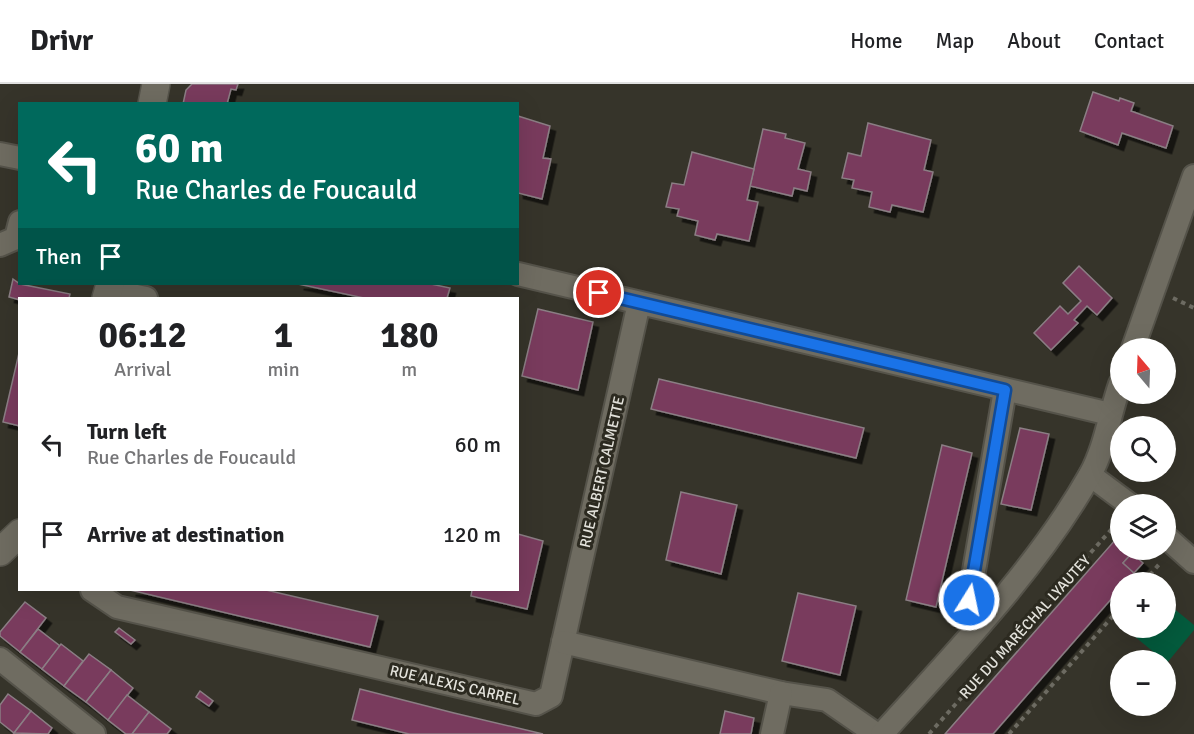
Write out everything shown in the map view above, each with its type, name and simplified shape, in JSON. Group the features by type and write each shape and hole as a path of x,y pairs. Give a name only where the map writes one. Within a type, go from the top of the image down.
{"street":[{"path":"152,102 156,84"},
{"path":"0,154 18,158"},
{"path":"1137,338 1194,176"},
{"path":"0,245 16,238 18,230"},
{"path":"519,274 1110,414"},
{"path":"108,291 141,297"},
{"name":"RUE ALBERT CALMETTE","path":"562,642 639,303"},
{"path":"978,624 969,600 1005,390"},
{"path":"882,734 1036,555 1090,475 1113,404"},
{"path":"1090,475 1116,494"},
{"path":"1176,546 1194,562"},
{"name":"RUE ALEXIS CARREL","path":"93,591 117,607 536,704 550,696 562,642"},
{"path":"562,642 781,693 827,700 876,734"},
{"path":"0,659 93,734"},
{"path":"772,734 781,693"}],"path":[{"name":"RUE DU MARÉCHAL LYAUTEY","path":"928,734 1110,530"},
{"path":"1009,734 1110,619"}],"green space":[{"path":"1176,610 1194,625 1194,630 1176,652 1176,650 1151,650 1137,638 1176,638"}],"building":[{"path":"192,84 238,84 236,90 231,89 228,102 183,102 186,90"},
{"path":"1093,92 1119,101 1120,98 1134,103 1131,111 1173,126 1166,148 1122,133 1118,145 1080,131"},
{"path":"519,116 550,126 543,158 551,159 542,199 519,193"},
{"path":"868,123 931,140 924,170 933,172 923,212 892,205 890,212 869,207 872,192 852,188 854,180 842,178 848,153 861,156"},
{"path":"763,129 786,134 785,138 805,143 798,169 811,172 807,191 794,188 792,196 750,186"},
{"path":"692,152 754,169 747,200 758,202 749,241 717,234 715,240 695,235 698,221 677,216 679,209 666,207 672,183 684,185"},
{"path":"1079,266 1112,298 1097,315 1087,306 1074,320 1078,323 1051,350 1034,333 1060,306 1068,314 1081,301 1063,283"},
{"path":"13,279 18,285 70,294 69,297 18,297 18,299 9,297"},
{"path":"303,285 436,285 450,288 447,297 359,297"},
{"path":"538,309 593,322 578,390 522,376"},
{"path":"18,357 18,426 3,422"},
{"path":"659,379 864,428 856,458 651,409"},
{"path":"1020,428 1049,434 1031,510 1001,504"},
{"path":"942,445 972,453 936,607 906,600"},
{"path":"681,492 737,505 721,574 666,560"},
{"path":"519,534 543,541 527,609 471,596 472,591 519,591"},
{"path":"1110,546 1110,560 1126,560 1123,563 1133,572 1110,572 1110,600 993,734 945,734"},
{"path":"1126,560 1140,560 1143,563 1133,572 1123,563"},
{"path":"134,591 270,591 378,616 370,647"},
{"path":"798,593 856,606 840,675 782,661"},
{"path":"25,602 46,618 20,652 0,636 0,632"},
{"path":"119,628 135,640 131,644 115,632"},
{"path":"38,629 60,646 42,669 20,652"},
{"path":"61,644 83,661 64,686 42,669"},
{"path":"89,654 111,670 86,702 64,686"},
{"path":"111,670 133,688 108,720 86,702"},
{"path":"360,689 543,734 409,734 352,720"},
{"path":"200,691 213,701 209,706 196,697"},
{"path":"8,694 31,711 14,733 0,722 0,705"},
{"path":"127,695 149,712 132,734 126,734 108,720"},
{"path":"31,711 52,728 48,734 14,733"},
{"path":"725,711 754,718 751,734 720,734"},
{"path":"149,712 171,729 167,734 132,734"}],"route":[{"path":"599,293 1005,390 969,600"}]}
